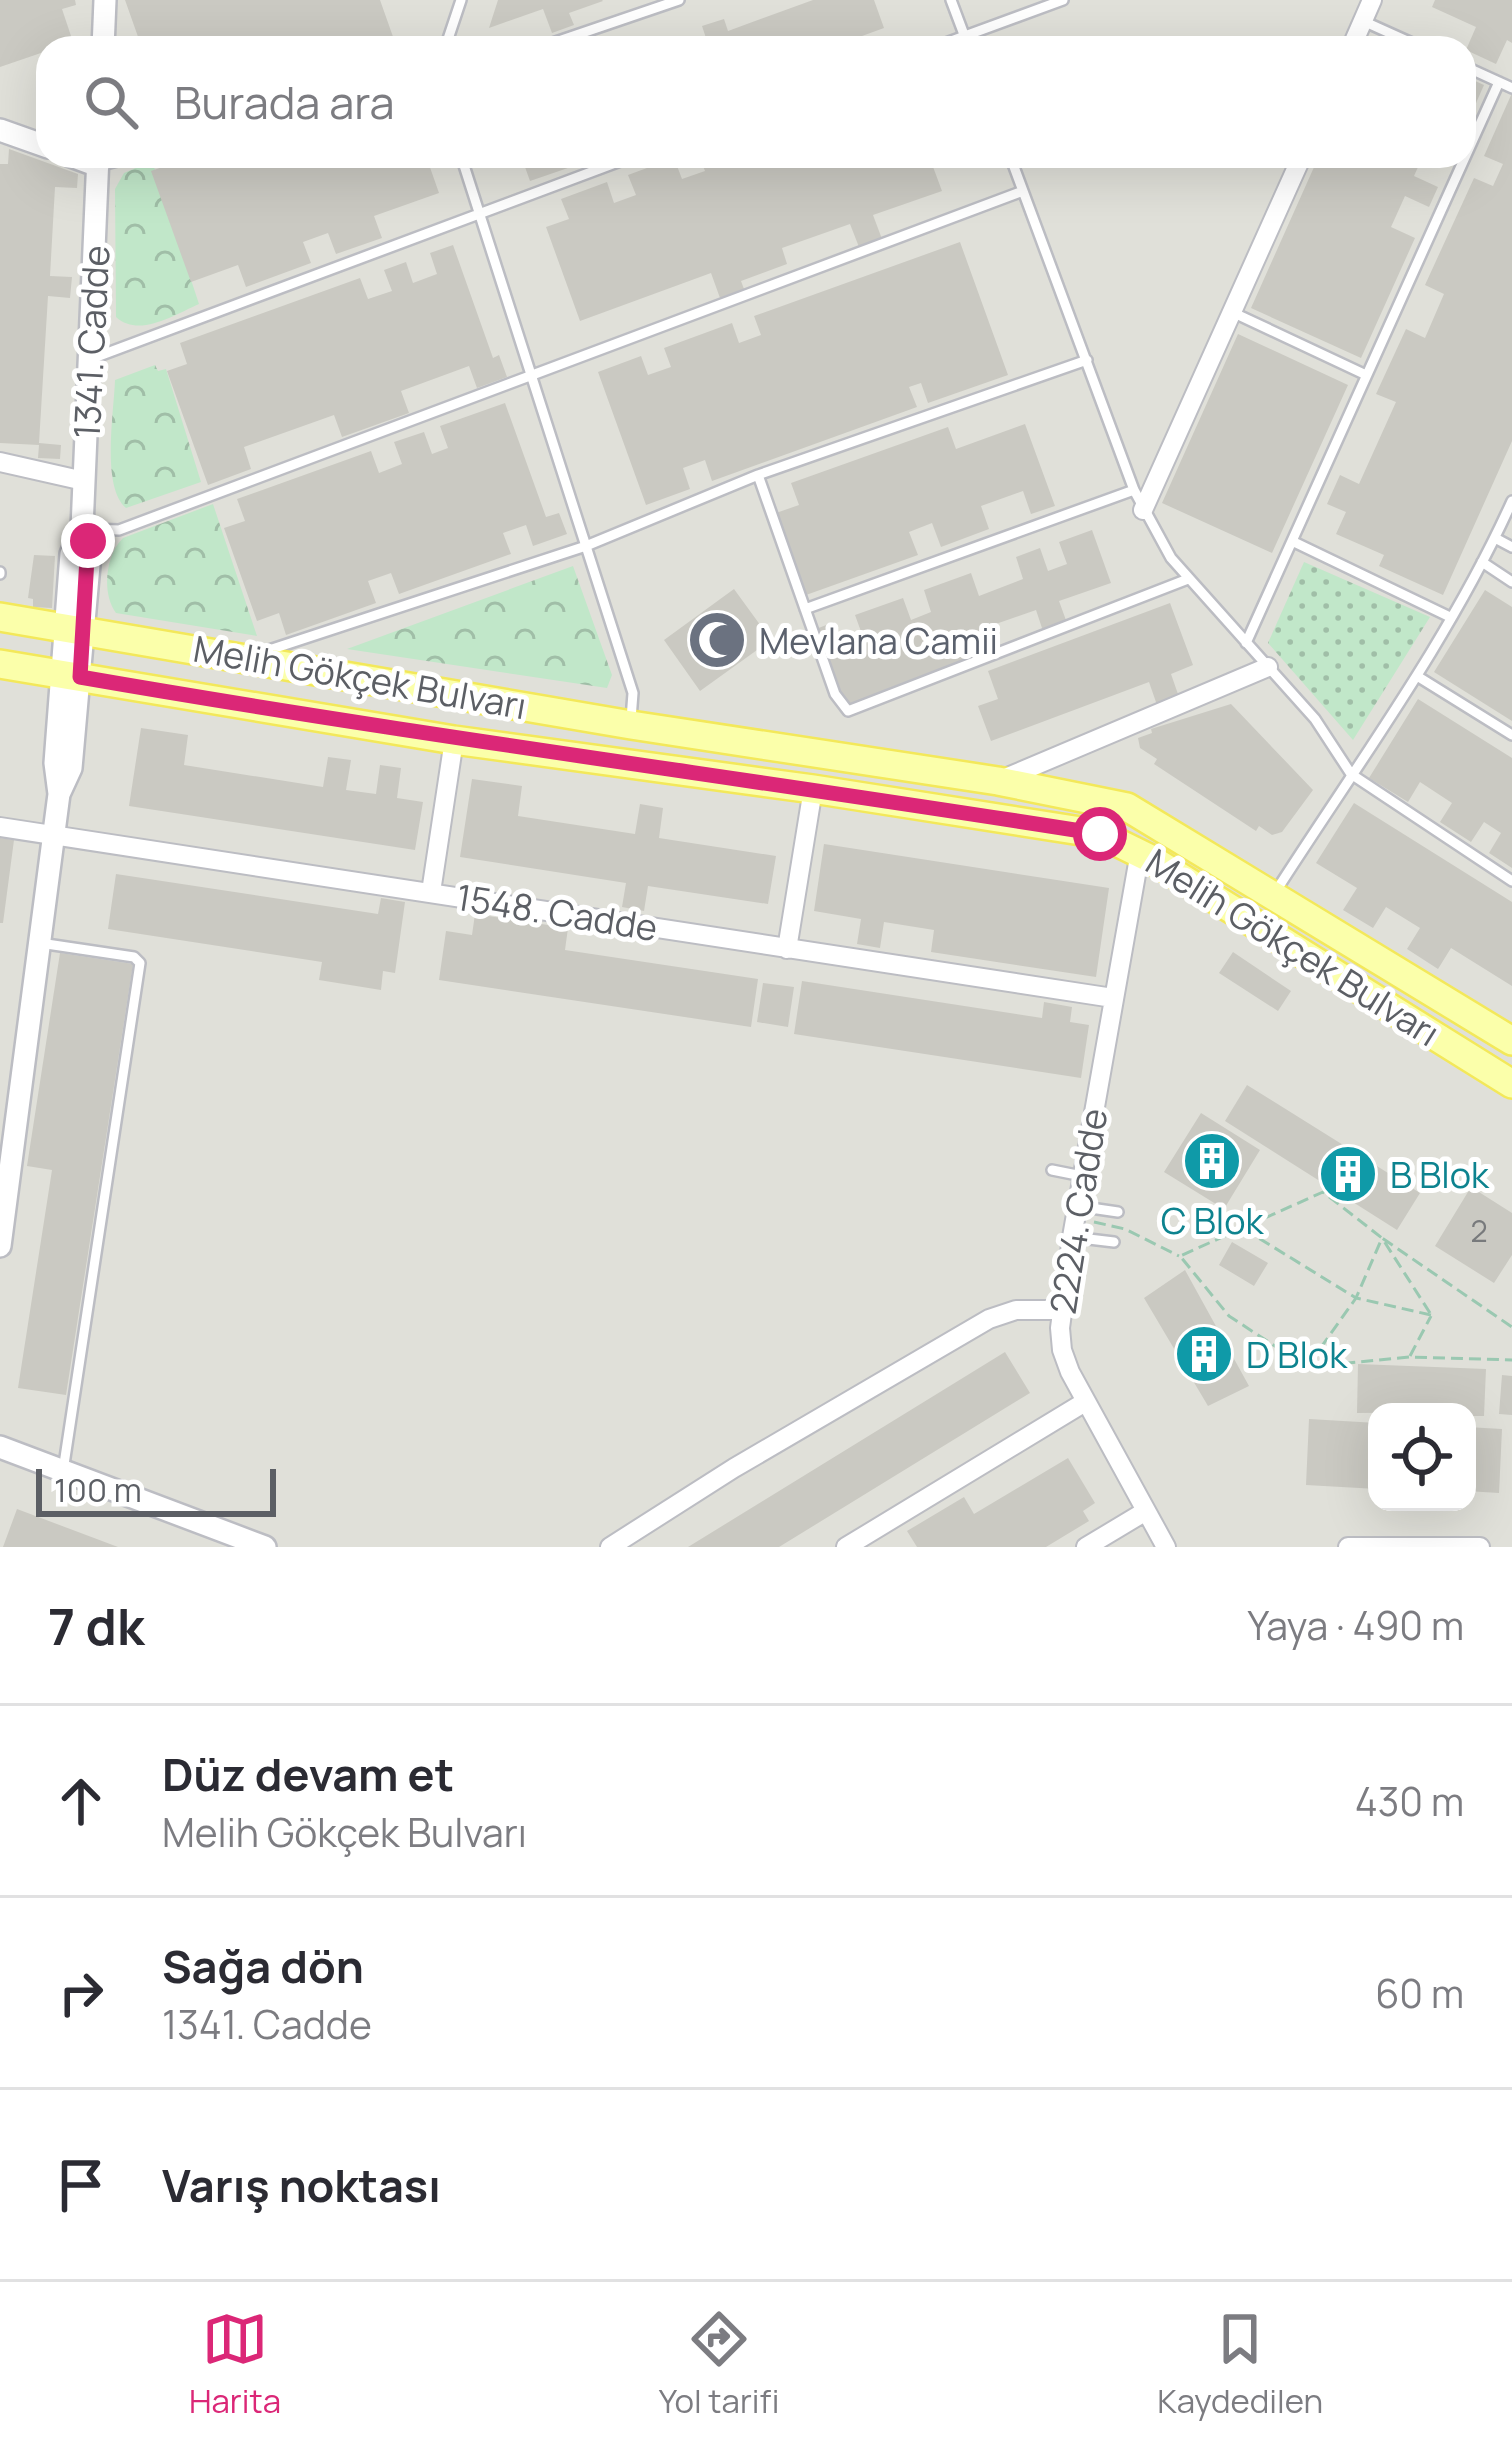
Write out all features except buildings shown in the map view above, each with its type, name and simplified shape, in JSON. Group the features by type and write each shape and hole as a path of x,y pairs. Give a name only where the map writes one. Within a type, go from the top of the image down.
{"main road":[{"name":"Melih Gökçek Bulvarı","path":"0,617 998,781 1127,807 1512,1041"},
{"name":"Melih Gökçek Bulvarı","path":"0,664 454,740 1100,834 1140,852 1512,1084"}],"street":[{"path":"104,36 106,0"},
{"path":"1356,36 1372,0"},
{"path":"0,130 36,143"},
{"name":"1341. Cadde","path":"0,1246 10,1096 40,944 59,794 55,763 71,676 75,629 71,554 82,528 98,168"},
{"path":"1143,511 1297,168"},
{"path":"0,462 84,481"},
{"path":"998,781 1268,667"},
{"path":"431,892 454,740"},
{"path":"787,949 812,789"},
{"name":"1548. Cadde","path":"0,827 1113,998"},
{"name":"2224. Cadde","path":"1140,852 1074,1220 1062,1310 1062,1350 1085,1402 1166,1547"},
{"path":"610,1547 734,1468 989,1319 1016,1310 1062,1310"},
{"path":"846,1547 1085,1402"},
{"path":"0,1447 265,1547"},
{"path":"1087,1547 1147,1511"},
{"path":"1348,1547 1480,1547"}],"lane":[{"path":"449,36 461,0"},
{"path":"573,36 679,0"},
{"path":"951,0 964,36 1063,0"},
{"path":"1363,21 1396,36"},
{"path":"1476,71 1512,88"},
{"path":"1476,132 1499,82"},
{"path":"465,168 633,693 631,724"},
{"path":"91,359 601,168"},
{"path":"1015,168 1134,490 1188,580 1315,719 1351,774 1512,881"},
{"path":"1246,643 1459,168"},
{"path":"82,528 118,530 1023,190"},
{"path":"1232,312 1364,374"},
{"path":"249,657 586,546 758,475 1087,360"},
{"path":"758,475 839,703 854,712 1188,580"},
{"path":"805,609 1134,490"},
{"path":"1273,896 1417,676 1496,538 1512,500"},
{"path":"1496,538 1512,547"},
{"path":"1294,542 1450,616"},
{"path":"1482,562 1512,582"},
{"path":"1417,676 1512,735"},
{"path":"40,944 134,957 140,963 63,1471"},
{"path":"1052,1170 1082,1176"},
{"path":"1074,1220 1118,1212"},
{"path":"1074,1220 1114,1242"}],"path":[{"path":"1180,1256 1323,1192 1512,1327"},
{"path":"1074,1220 1125,1229 1180,1256 1229,1316 1307,1367 1409,1357 1512,1360"},
{"path":"1244,1228 1356,1298 1431,1315"},
{"path":"1307,1367 1356,1298 1382,1238"},
{"path":"1382,1238 1431,1315"},
{"path":"1409,1357 1431,1315"}],"shaded area":[{"path":"0,0 1512,0 1512,1547 0,1547"}],"green space":[{"path":"154,168 199,304 146,325 116,317 115,189 124,173"},
{"path":"155,365 158,371 166,369 201,482 126,508 118,498 111,467 115,380"},
{"path":"213,504 257,636 116,613 108,595 107,574 123,538"},
{"path":"1304,562 1430,617 1353,740 1268,643"},
{"path":"573,566 612,675 607,688 347,649"}],"place":[{"name":"Mevlana Camii","path":"717,640"},
{"name":"C Blok","path":"1212,1161"},
{"name":"B Blok","path":"1348,1174"},
{"name":"D Blok","path":"1204,1354"}],"route":[{"path":"88,541 80,677 454,740 1100,834"}]}
